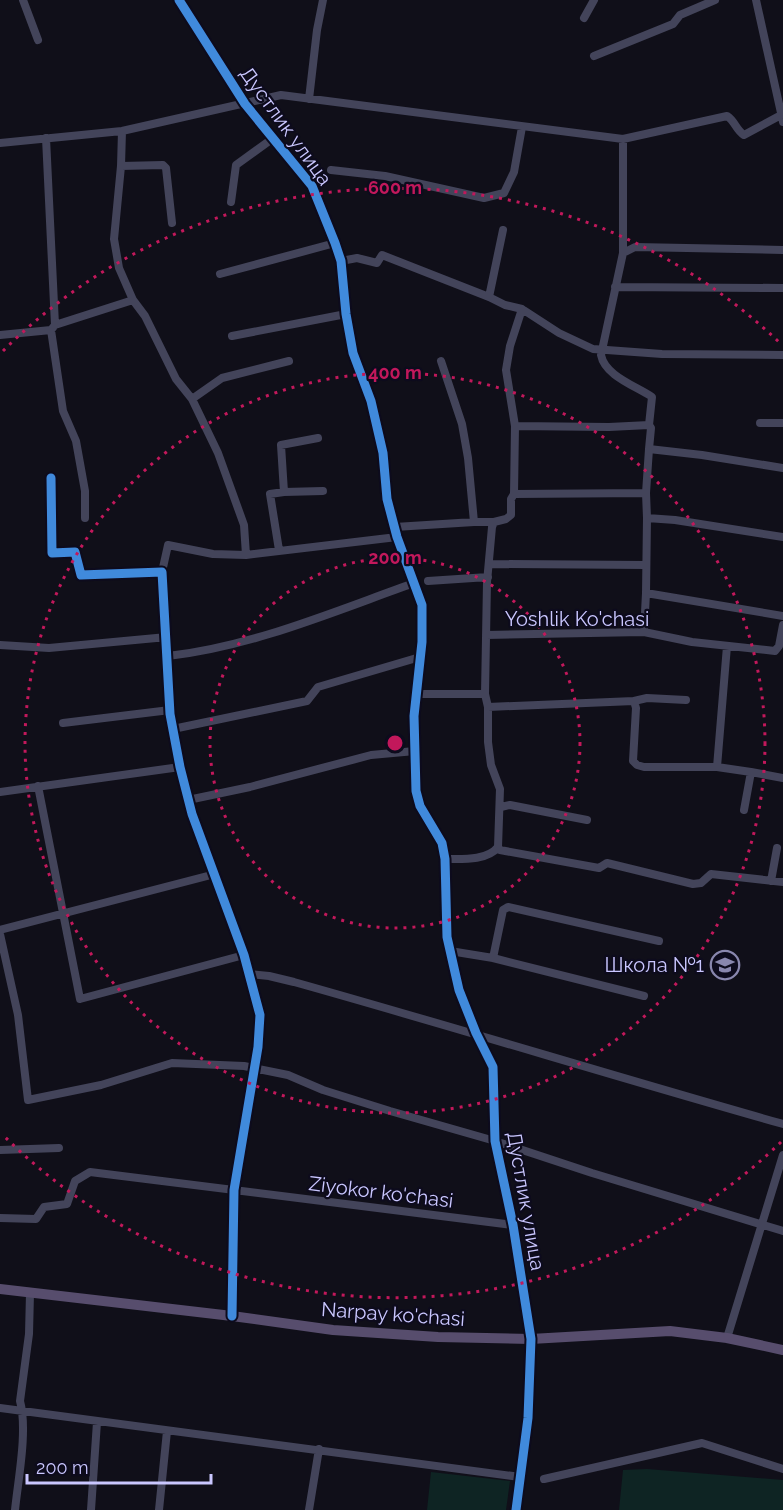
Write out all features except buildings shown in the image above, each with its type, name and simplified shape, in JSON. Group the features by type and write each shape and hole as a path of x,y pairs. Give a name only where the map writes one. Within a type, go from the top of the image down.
{"main road":[{"name":"Narpay ko'chasi","path":"0,1289 333,1330 438,1337 531,1339 670,1331 727,1338 783,1350"}],"street":[{"path":"24,0 38,40"},
{"name":"Дустлик улица","path":"179,0 245,104 312,186 335,243 341,261 346,314 353,353 371,401 383,453 387,499 397,537 422,605 422,642 414,716 416,791 420,806 442,843 445,859 447,937 459,990 476,1033 493,1067 495,1141 513,1225 531,1339 528,1418 516,1510"},
{"path":"309,99 323,0"},
{"path":"584,18 594,0"},
{"path":"594,56 673,24 680,15 715,0"},
{"path":"0,143 122,131 281,96 623,139 727,116 744,135 782,117 756,0"},
{"path":"331,170 385,176 484,198 504,193 514,172 522,127"},
{"path":"122,131 114,239 119,268 133,300 145,316 176,379 192,399 218,453 244,525 246,555"},
{"path":"46,138 53,328 63,411 76,441 83,481 85,518"},
{"path":"231,202 236,165 272,139"},
{"path":"623,139 622,253 602,359 611,371 652,397 646,493 644,632"},
{"path":"121,166 163,165 166,168 172,223"},
{"path":"489,297 503,230"},
{"path":"220,274 335,243"},
{"path":"622,253 635,247 783,250"},
{"path":"341,261 357,258 377,263 382,255 505,305 522,309 559,333 602,351 783,355"},
{"path":"615,287 783,288"},
{"path":"0,335 53,328 133,300"},
{"path":"395,527 494,522 511,515 511,499 514,494 516,426 506,370 510,346 522,309"},
{"path":"232,336 346,314"},
{"path":"192,399 222,378 288,361"},
{"path":"441,361 462,424 468,458 474,522"},
{"path":"760,423 783,423"},
{"path":"516,426 609,428 649,425"},
{"path":"284,492 280,445 318,438"},
{"path":"649,449 783,468"},
{"path":"51,478 52,553 75,552 81,575 162,572"},
{"path":"279,550 270,494 323,491"},
{"path":"514,494 646,493"},
{"path":"647,518 675,520 783,537"},
{"path":"445,859 483,856 493,853 498,847 500,789 492,765 488,742 488,707 485,694 488,578 494,522"},
{"path":"232,1316 234,1191 258,1047 260,1015 244,955 188,800 180,767 170,711 162,572 168,544 213,554 246,555 397,537"},
{"path":"489,564 646,565"},
{"path":"428,581 488,578"},
{"path":"168,656 219,648 328,614 414,583"},
{"path":"646,593 783,616"},
{"name":"Yoshlik Ko'chasi","path":"486,635 644,632 692,642 776,651 783,625"},
{"path":"0,645 49,648 167,637"},
{"path":"717,767 727,646"},
{"path":"173,729 307,701 318,687 420,657"},
{"path":"416,694 485,694"},
{"path":"488,707 634,701 647,698 687,700"},
{"path":"634,701 636,708 633,761 637,765 644,767 717,767 783,778"},
{"path":"63,723 170,711"},
{"path":"188,800 250,787 371,755 415,751"},
{"path":"0,792 180,767"},
{"path":"744,810 751,772"},
{"path":"38,786 80,999 244,955"},
{"path":"501,807 510,804 587,820"},
{"path":"498,847 500,850 598,868 607,863 693,884 701,883 711,874 783,882"},
{"path":"771,881 777,848"},
{"path":"215,874 0,932 18,1015 28,1100 101,1085 172,1062 254,1068 288,1075 323,1090 783,1231"},
{"path":"493,958 503,910 508,907 659,941"},
{"path":"450,951 493,958 645,996"},
{"path":"249,974 294,982 476,1033 589,1070 783,1124"},
{"path":"0,1150 59,1148"},
{"path":"727,1338 783,1155"},
{"name":"Ziyokor ko'chasi","path":"0,1218 36,1219 44,1207 67,1204 75,1180 90,1172 513,1225"},
{"path":"15,1510 23,1411 20,1401 30,1293"},
{"path":"0,1408 520,1477"},
{"path":"91,1510 97,1422"},
{"path":"159,1510 167,1431"},
{"path":"544,1479 702,1443 783,1469"},
{"path":"309,1510 319,1449"}],"green space":[{"path":"647,1469 783,1480 783,1510 619,1510 623,1470"},
{"path":"431,1472 510,1481 506,1510 427,1510"}],"cycle path":[{"path":"179,0 245,104 312,186 335,243 341,261 346,314 353,353 371,401 383,453 387,499 397,537 422,605 422,642 414,716 416,791 420,806 442,843 445,859 447,937 459,990 476,1033 493,1067 495,1141 513,1225 531,1339 528,1418 516,1510"},
{"path":"51,478 52,553 75,552 81,575 162,572 170,714 180,767 192,814 244,955 260,1015 258,1047 234,1190 232,1316"}],"place":[{"name":"Школа №1","path":"725,965"}]}
